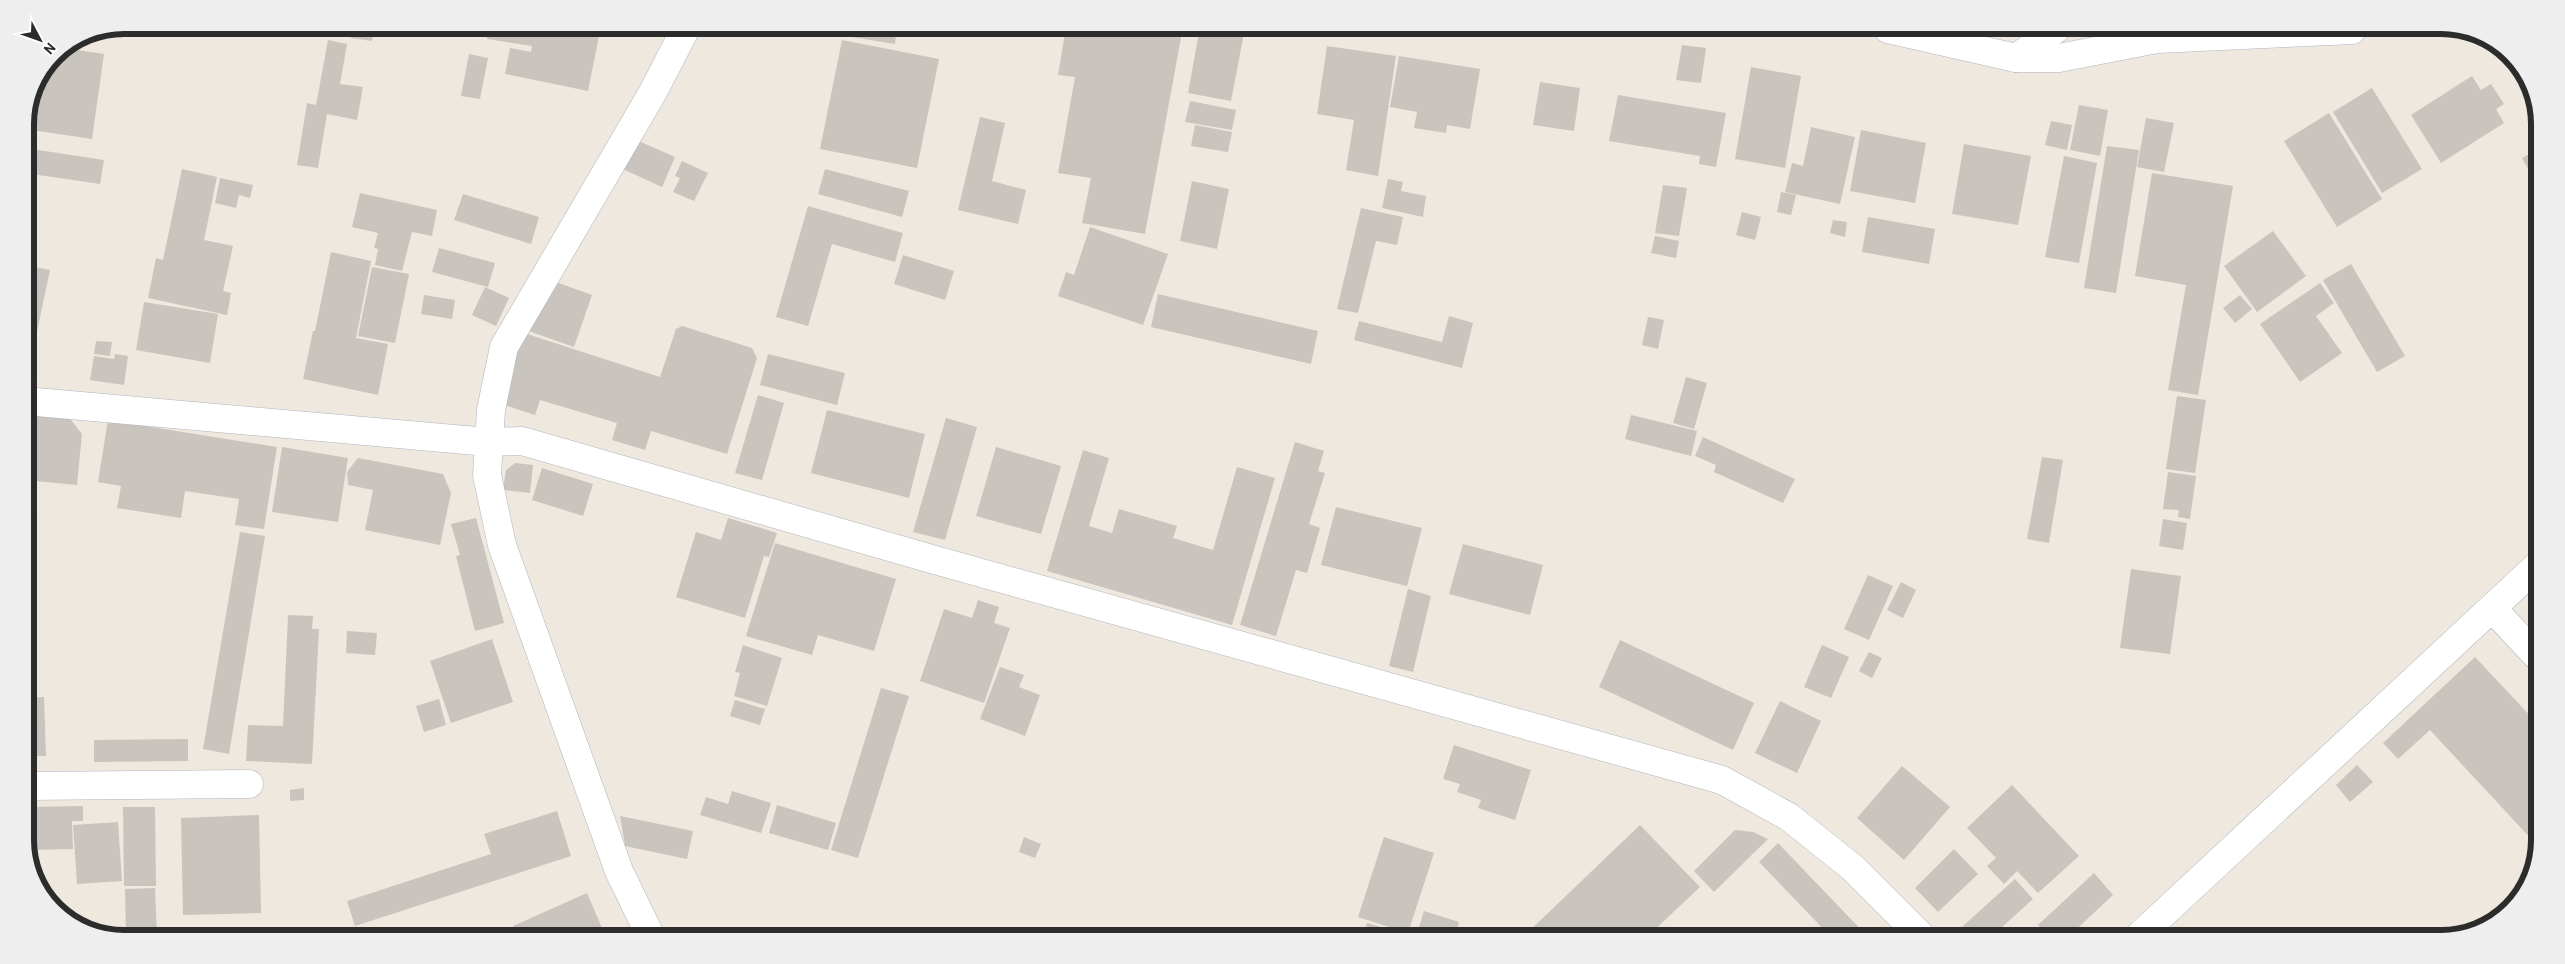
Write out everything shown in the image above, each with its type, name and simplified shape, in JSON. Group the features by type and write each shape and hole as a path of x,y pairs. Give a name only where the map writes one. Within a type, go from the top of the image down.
{"street":[{"path":"648,930 619,871 502,544 487,475 488,442 490,410 504,347 653,92 683,34"},
{"path":"1910,34 2016,58 2058,58 2157,39 2265,34"},
{"path":"2016,58 2049,34"},
{"path":"34,402 488,442 522,442 954,566 1722,780 1789,818 1853,868 1915,930"},
{"path":"2146,930 2531,572"},
{"path":"2492,608 2531,650"},
{"path":"34,786 249,784"}],"building":[{"path":"351,34 373,34 372,41 351,38"},
{"path":"488,34 534,34 534,36 534,34 590,34 599,36 588,91 505,74 510,48 531,52 532,46 487,39"},
{"path":"834,34 896,34 895,44"},
{"path":"1065,34 1182,34 1145,234 1082,223 1091,178 1058,173 1075,77 1058,75"},
{"path":"1199,34 1244,34 1231,101 1188,93"},
{"path":"328,40 347,44 340,84 363,87 357,120 327,114 318,168 297,165 307,103 316,105"},
{"path":"842,40 939,59 917,168 820,149"},
{"path":"1682,45 1706,48 1701,83 1676,80"},
{"path":"1327,46 1396,56 1378,176 1346,170 1354,120 1317,114"},
{"path":"73,50 104,54 92,139 34,130 35,106 41,89 55,65 65,65 65,55"},
{"path":"469,54 488,58 480,99 461,96"},
{"path":"1399,56 1480,69 1470,129 1447,125 1446,133 1414,128 1417,112 1390,107"},
{"path":"1751,67 1801,76 1785,168 1735,159"},
{"path":"2472,76 2481,90 2491,84 2504,104 2496,109 2504,123 2441,163 2411,115"},
{"path":"1540,82 1580,88 1574,131 1533,125"},
{"path":"2372,88 2422,169 2382,193 2333,112"},
{"path":"1618,95 1726,113 1716,167 1699,164 1700,156 1609,141"},
{"path":"1190,101 1236,110 1232,130 1185,122"},
{"path":"2079,105 2108,110 2100,156 2070,150"},
{"path":"2329,113 2382,199 2337,227 2284,141"},
{"path":"980,117 1005,123 992,181 1026,190 1018,224 958,210"},
{"path":"2146,118 2174,123 2164,172 2137,167"},
{"path":"2051,121 2072,125 2067,150 2045,145"},
{"path":"1195,125 1232,132 1228,152 1191,146"},
{"path":"1811,127 1855,137 1840,204 1785,192 1792,163 1803,166"},
{"path":"1861,130 1926,143 1915,203 1850,191"},
{"path":"627,136 675,157 662,187 614,165"},
{"path":"1964,144 2031,156 2018,225 1952,214"},
{"path":"2107,146 2139,150 2116,293 2084,288"},
{"path":"34,149 104,160 100,184 34,174"},
{"path":"2531,153 2531,174 2522,158"},
{"path":"2064,156 2097,163 2079,263 2045,257"},
{"path":"682,161 708,173 694,201 673,192 680,178 675,176"},
{"path":"182,169 217,177 204,240 233,246 223,291 231,293 227,315 148,298 156,258 163,260"},
{"path":"825,169 909,191 902,217 818,194"},
{"path":"2152,173 2233,186 2198,395 2168,390 2186,285 2135,276"},
{"path":"220,178 253,185 250,198 239,195 236,208 215,203"},
{"path":"1388,179 1403,182 1401,191 1426,196 1423,217 1382,208"},
{"path":"1192,181 1229,189 1217,249 1180,241"},
{"path":"1663,185 1687,188 1679,236 1655,233"},
{"path":"1781,192 1796,195 1791,215 1777,212"},
{"path":"360,193 437,210 432,236 412,232 402,271 375,265 378,249 374,248 378,233 352,227"},
{"path":"463,194 539,217 531,244 454,220"},
{"path":"808,206 903,233 895,262 832,244 808,326 776,317"},
{"path":"1361,208 1403,217 1397,245 1376,241 1358,313 1337,309"},
{"path":"1742,212 1761,217 1755,240 1736,235"},
{"path":"1868,217 1935,229 1929,264 1862,252"},
{"path":"1833,220 1847,222 1845,237 1830,233"},
{"path":"1090,227 1168,254 1143,325 1058,296 1066,272 1074,275"},
{"path":"2273,231 2306,276 2257,312 2224,266"},
{"path":"1655,236 1679,241 1676,258 1651,253"},
{"path":"439,248 495,263 488,287 432,272"},
{"path":"331,252 371,261 356,338 388,344 378,395 303,379"},
{"path":"903,255 954,271 945,300 894,284"},
{"path":"2351,264 2405,356 2377,372 2323,280"},
{"path":"34,267 50,270 34,341"},
{"path":"372,267 409,274 395,343 358,336"},
{"path":"545,278 592,295 574,347 526,330"},
{"path":"2320,283 2334,303 2316,316 2342,353 2300,382 2260,324"},
{"path":"485,287 509,298 496,326 472,315"},
{"path":"1158,294 1318,331 1311,364 1151,327"},
{"path":"424,295 455,300 452,319 421,314"},
{"path":"2240,295 2252,309 2235,323 2223,308"},
{"path":"144,302 218,314 210,363 136,350"},
{"path":"1449,316 1473,323 1462,368 1354,340 1359,321 1442,342"},
{"path":"1648,317 1664,320 1658,349 1642,345"},
{"path":"682,326 752,348 757,358 727,454 651,431 645,450 612,440 617,423 530,397 540,400 535,415 505,405 509,390 506,389 506,355 524,333 660,377 676,329"},
{"path":"96,341 112,342 110,356 94,354"},
{"path":"115,354 128,356 124,385 90,380 94,356 114,359"},
{"path":"768,354 845,373 837,405 760,385"},
{"path":"1686,377 1707,383 1694,429 1673,423"},
{"path":"758,395 784,403 762,480 735,473"},
{"path":"2177,396 2206,400 2195,473 2166,469"},
{"path":"827,410 925,434 909,498 811,473"},
{"path":"34,413 67,415 82,434 77,485 34,481"},
{"path":"1631,415 1697,431 1691,456 1625,439"},
{"path":"946,418 977,427 945,540 913,532"},
{"path":"108,420 277,447 264,529 235,525 239,499 185,491 181,518 117,508 121,486 98,482"},
{"path":"1703,437 1795,479 1783,503 1714,472 1716,465 1695,456"},
{"path":"1295,442 1324,451 1318,471 1325,473 1309,524 1320,528 1307,573 1296,570 1276,636 1240,625"},
{"path":"282,447 348,458 338,522 272,512"},
{"path":"996,447 1061,466 1041,534 976,516"},
{"path":"1083,450 1109,458 1089,526 1112,533 1119,509 1177,526 1173,538 1213,550 1237,467 1275,478 1232,625 1047,571"},
{"path":"2042,457 2063,460 2049,543 2027,539"},
{"path":"358,458 443,474 451,493 440,545 365,530 373,490 348,485 347,472"},
{"path":"515,463 533,465 530,493 503,490 506,470"},
{"path":"542,468 593,484 583,516 532,500"},
{"path":"2168,472 2196,476 2190,519 2178,517 2179,510 2163,509"},
{"path":"1336,507 1422,528 1407,586 1321,565"},
{"path":"476,518 504,623 475,631 456,556 460,555 451,524"},
{"path":"728,518 777,533 769,557 764,556 745,618 676,597 696,532 721,540"},
{"path":"2163,519 2187,523 2183,550 2159,546"},
{"path":"240,532 265,536 229,754 203,749"},
{"path":"775,543 896,579 874,651 818,635 812,655 746,636"},
{"path":"1463,544 1543,565 1530,615 1449,594"},
{"path":"2131,569 2181,576 2170,654 2120,648"},
{"path":"1868,575 1893,586 1869,640 1844,629"},
{"path":"1901,582 1916,590 1903,618 1887,610"},
{"path":"1408,589 1431,596 1413,672 1389,666"},
{"path":"978,600 999,607 994,623 1010,628 984,703 920,681 944,609 972,618"},
{"path":"288,615 313,616 312,629 319,629 312,764 246,761 248,725 283,726"},
{"path":"347,631 377,633 375,655 346,653"},
{"path":"492,639 513,702 451,723 430,661"},
{"path":"1620,640 1754,703 1733,750 1599,687"},
{"path":"743,645 782,658 767,706 734,696 740,673 735,672"},
{"path":"1822,645 1849,657 1831,698 1804,687"},
{"path":"1869,652 1882,658 1872,678 1859,671"},
{"path":"2475,657 2531,717 2531,839 2430,730 2398,759 2383,743"},
{"path":"1000,667 1024,675 1019,687 1040,695 1025,736 980,719"},
{"path":"881,688 909,696 858,858 831,850"},
{"path":"44,697 46,756 34,756 34,698"},
{"path":"439,699 446,725 424,732 416,706"},
{"path":"735,700 765,709 760,725 730,716"},
{"path":"1780,701 1821,721 1797,773 1755,753"},
{"path":"188,739 188,761 94,762 94,740"},
{"path":"1454,745 1531,770 1515,820 1478,808 1481,800 1457,792 1460,784 1443,779"},
{"path":"2357,765 2373,782 2350,802 2336,785"},
{"path":"1902,766 1950,807 1904,860 1857,818"},
{"path":"2012,785 2079,856 2038,893 2017,871 2004,884 1987,866 1996,858 1967,828"},
{"path":"304,788 304,800 290,801 290,790"},
{"path":"732,791 771,803 761,833 700,815 706,797 728,804"},
{"path":"777,805 836,823 828,850 769,833"},
{"path":"83,806 83,821 72,821 73,849 35,850 34,807"},
{"path":"123,807 155,807 156,886 124,886"},
{"path":"557,811 571,856 355,926 347,901 491,854 484,834"},
{"path":"259,815 261,913 183,915 181,818"},
{"path":"620,816 693,831 687,859 625,846"},
{"path":"118,822 122,881 77,884 73,825"},
{"path":"1640,825 1700,887 1654,930 1530,930"},
{"path":"1735,830 1753,832 1768,839 1714,892 1694,871"},
{"path":"1024,837 1041,844 1035,858 1019,852"},
{"path":"1384,837 1434,853 1409,930 1399,930 1358,917"},
{"path":"1778,843 1861,930 1824,930 1759,862"},
{"path":"1954,849 1978,874 1938,912 1915,888"},
{"path":"2094,873 2113,895 2076,930 2043,930 2038,925"},
{"path":"2015,879 2033,899 1999,930 1959,930"},
{"path":"155,888 157,930 126,930 125,889"},
{"path":"587,893 603,930 515,930 513,926"},
{"path":"1424,911 1459,922 1457,930 1418,930"},
{"path":"1367,923 1391,930 1365,930"}]}
